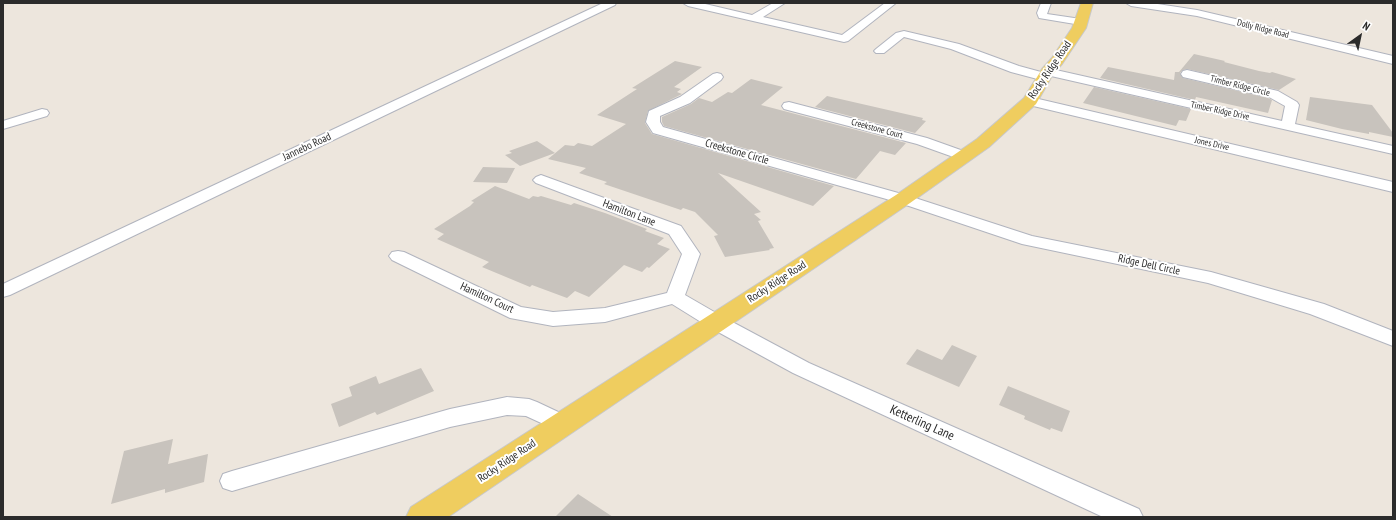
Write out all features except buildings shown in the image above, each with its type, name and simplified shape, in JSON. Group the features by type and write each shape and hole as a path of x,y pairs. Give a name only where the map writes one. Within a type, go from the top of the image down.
{"main road":[{"name":"Rocky Ridge Road","path":"434,514 563,424 903,199 982,143 1030,100 1046,74 1057,61 1084,13"}],"street":[{"path":"688,3 844,38 891,3"},
{"path":"754,18 780,3"},
{"path":"1046,3 1042,13 1043,16 1084,13"},
{"name":"Dolly Ridge Road","path":"1136,3 1197,13 1393,60"},
{"path":"586,5 606,6"},
{"name":"Jannebo Road","path":"3,291 606,6"},
{"name":"Timber Ridge Drive","path":"880,51 900,35 904,34 955,46 1015,69 1046,74 1393,150"},
{"name":"Timber Ridge Circle","path":"1187,74 1273,94 1292,105 1288,127"},
{"name":"Creekstone Circle","path":"717,77 685,100 654,114 653,122 658,130 903,199"},
{"name":"Jones Drive","path":"1030,100 1393,187"},
{"name":"Creekstone Court","path":"789,106 915,139 964,156"},
{"path":"3,125 42,113"},
{"name":"Hamilton Lane","path":"541,180 675,230 691,254 675,297"},
{"name":"Ridge Dell Circle","path":"903,199 1028,240 1211,278 1317,309 1393,339"},
{"name":"Hamilton Court","path":"398,256 517,313 554,319 605,315 675,297"},
{"path":"675,297 716,322"},
{"name":"Ketterling Lane","path":"716,322 801,368 1130,517"},
{"path":"232,481 450,418 507,406 529,408 563,424"}]}
